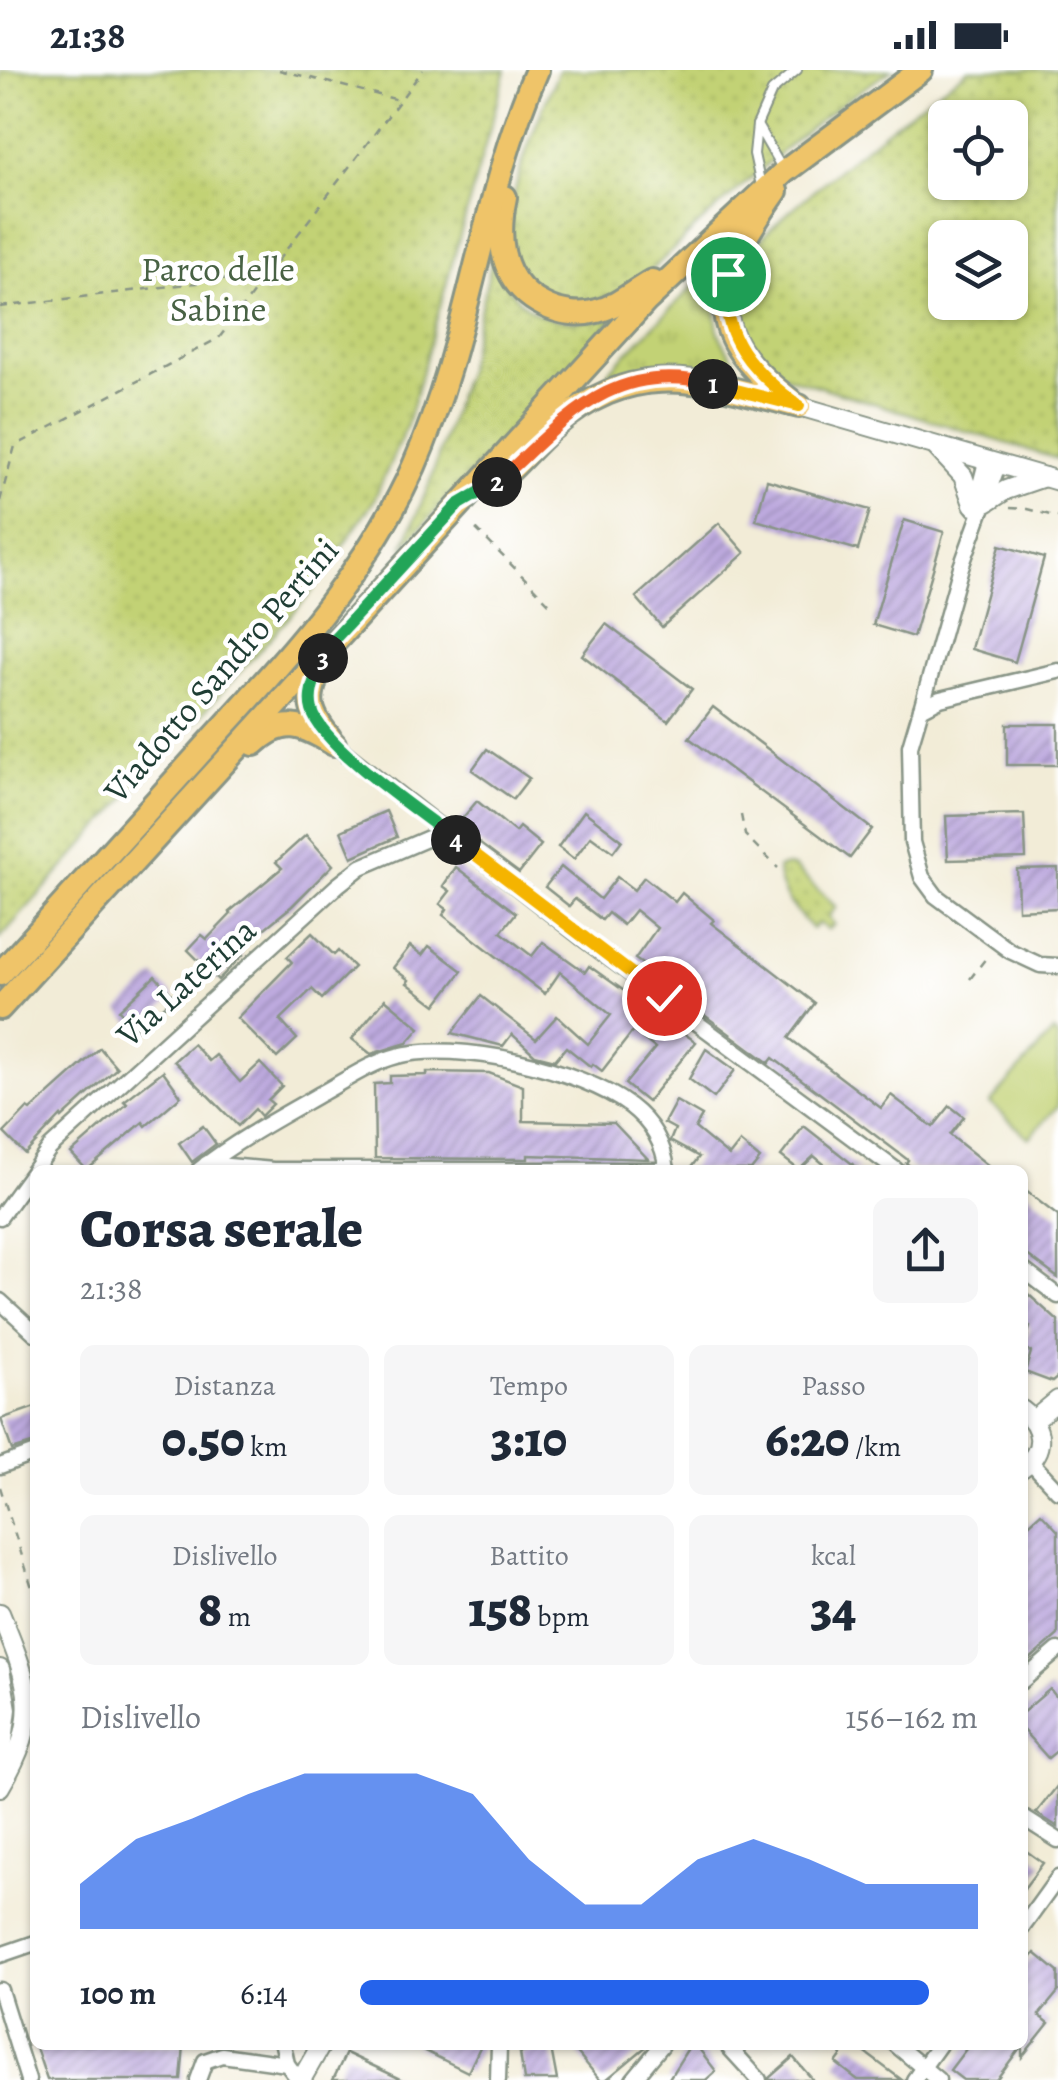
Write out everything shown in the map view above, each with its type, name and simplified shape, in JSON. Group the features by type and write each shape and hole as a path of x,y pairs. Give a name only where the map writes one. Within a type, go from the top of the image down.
{"main road":[{"path":"537,70 524,101 501,230 505,264 521,290 553,309 573,313 595,312 622,301 688,259 790,168 921,70"},
{"name":"Viadotto Sandro Pertini","path":"0,974 284,661 373,546 424,441 446,380 496,189 524,101"},
{"path":"790,168 740,242 724,299 730,329 747,361 799,406"},
{"name":"Viadotto Sandro Pertini","path":"0,1008 328,646 688,259"},
{"path":"458,505 495,484 567,416 626,386 664,379 696,380 799,406"},
{"path":"328,646 312,689 311,706 316,722 334,744"},
{"path":"197,791 276,728 300,727 334,744"}],"street":[{"path":"799,406 1051,479"},
{"path":"936,448 986,505"},
{"path":"992,463 986,505 975,524 910,746 912,842 922,877 936,896 1010,952 1040,965 1058,966"},
{"path":"986,505 1006,490 1051,479"},
{"path":"921,708 1058,671"},
{"path":"334,744 581,937 889,1165"},
{"name":"Via Laterina","path":"38,1165 50,1148 338,885 361,867 445,831"},
{"path":"206,1165 233,1145 378,1062 415,1051 451,1049 523,1063 608,1092 634,1109 652,1129 664,1150 666,1165"},
{"name":"Via Laterina","path":"0,1217 30,1176"},
{"path":"1028,1274 1058,1296"},
{"path":"0,1301 30,1328"},
{"path":"1028,1463 1040,1444 1028,1415 1058,1400"},
{"path":"0,1466 30,1454"},
{"path":"1028,1466 1057,1490"},
{"path":"0,1612 11,1673 0,1765"},
{"path":"0,1644 28,1718 19,1756 0,1787"},
{"path":"1028,1676 1058,1650"},
{"path":"1028,1821 1058,1840"},
{"path":"1028,1920 1058,1878"},
{"path":"0,1955 30,1945"},
{"path":"0,1990 28,2080"},
{"path":"284,2050 288,2064 300,2080 317,2050"},
{"path":"498,2050 498,2080"},
{"path":"633,2080 658,2050"},
{"path":"732,2050 759,2080"},
{"path":"900,2050 918,2074 938,2080"},
{"path":"918,2074 936,2050"},
{"path":"198,2080 205,2062 218,2055 288,2064"}],"lane":[{"path":"762,191 754,154 757,124 772,91 797,70"},
{"path":"757,124 790,168"}],"path":[{"path":"280,70 400,100"},
{"path":"0,501 14,446 219,338 423,70"},
{"path":"0,308 271,274"},
{"path":"986,505 1027,508 1058,517"},
{"path":"476,529 552,606"},
{"path":"741,815 745,835 778,868"},
{"path":"970,978 990,953"},
{"path":"0,1487 30,1581"}],"green space":[{"name":"Parco delle Sabine","path":"0,70 506,70 407,425 373,502 310,594 0,938"},
{"path":"559,70 893,70 798,138 635,283 609,297 578,301 548,294 530,283 516,264 510,239 518,179"},
{"path":"969,70 1058,70 1058,459 781,375 766,364 746,337 740,321 739,287 751,254 784,216 912,110"},
{"path":"492,260 514,296 540,315 572,321 614,318 403,547 429,485 467,367"},
{"path":"715,264 718,329 740,380 646,372 605,380 609,371"},
{"path":"778,868 795,868 836,907 828,917 834,924 827,930 819,923 812,929 789,901"},
{"path":"1053,1032 1058,1037 1058,1106 1029,1138 990,1103"}],"building":[{"path":"767,480 870,510 858,550 756,520"},
{"path":"904,520 944,532 913,637 873,625"},
{"path":"719,523 745,553 662,627 636,597"},
{"path":"1000,545 1044,558 1015,662 971,649"},
{"path":"606,624 692,689 668,721 582,655"},
{"path":"713,707 872,829 850,858 689,738"},
{"path":"1007,724 1058,724 1058,765 1007,765"},
{"path":"487,749 529,778 513,799 472,770"},
{"path":"477,801 515,832 519,827 541,845 519,873 456,826"},
{"path":"386,811 397,837 352,857 341,831"},
{"path":"584,811 622,840 613,852 591,836 574,859 558,847"},
{"path":"1024,814 1026,858 948,860 946,816"},
{"path":"306,835 333,865 292,906 238,950 243,955 218,980 188,950 202,935 207,939 229,912 282,868 276,862"},
{"path":"456,867 516,913 501,932 532,956 543,942 585,972 589,966 696,1042 647,1102 625,1084 655,1048 633,1031 602,1071 566,1047 555,1060 535,1055 512,1034 503,1046 452,1033 481,996 536,1039 557,1016 588,1044 611,1015 560,972 545,994 443,915 447,909 440,904 450,891 443,886"},
{"path":"561,867 600,899 617,877 634,890 644,877 675,902 682,893 714,920 711,923 815,1003 789,1038 881,1108 891,1095 933,1127 950,1106 964,1117 950,1135 988,1165 909,1165 908,1160 773,1058 769,1063 680,997 683,992 635,959 657,928 635,910 623,925 608,913 602,920 575,899 569,906 545,887"},
{"path":"1058,868 1058,908 1018,910 1017,869"},
{"path":"312,933 334,955 338,951 354,967 322,999 312,989 280,1020 297,1039 277,1058 237,1018 292,962 287,957"},
{"path":"410,946 422,955 429,946 462,971 436,1005 393,968"},
{"path":"155,976 174,997 138,1030 119,1010"},
{"path":"385,999 420,1028 407,1043 371,1054 352,1039"},
{"path":"193,1044 209,1061 216,1055 240,1082 260,1063 282,1086 268,1100 273,1104 261,1116 255,1109 238,1126 174,1061"},
{"path":"100,1048 117,1068 61,1116 25,1154 4,1133"},
{"path":"706,1049 735,1070 714,1098 689,1079"},
{"path":"163,1071 181,1096 93,1165 82,1165 71,1153 127,1104 124,1101"},
{"path":"489,1073 523,1086 523,1121 614,1123 648,1159 528,1155 528,1159 375,1158 374,1084 390,1083 390,1076"},
{"path":"676,1101 702,1116 695,1128 729,1156 740,1142 760,1159 755,1165 693,1165 699,1157 670,1141 675,1129 664,1123"},
{"path":"203,1126 216,1144 192,1162 179,1143"},
{"path":"804,1126 854,1165 825,1165 814,1156 804,1165 793,1165 781,1156"},
{"path":"1028,1193 1058,1216 1058,1278 1028,1256"},
{"path":"1028,1294 1058,1321 1058,1377 1052,1382 1028,1373"},
{"path":"30,1409 30,1445 12,1450 1,1419"},
{"path":"1041,1513 1058,1531 1058,1635 1028,1661 1028,1525"},
{"path":"1050,1689 1058,1699 1058,1750 1048,1758 1028,1736 1028,1708"},
{"path":"1058,1785 1058,1827 1036,1813"},
{"path":"1028,1852 1043,1863 1028,1883"},
{"path":"1035,1953 1058,1972 1058,1992 1039,2015 1049,2023 1028,2049 1028,1962"},
{"path":"37,2050 184,2050 181,2080 47,2080"},
{"path":"423,2050 479,2050 468,2072"},
{"path":"551,2050 557,2080 524,2080 520,2053"},
{"path":"575,2050 642,2050 606,2080 600,2080"},
{"path":"687,2050 700,2050 716,2071 706,2080 668,2080"},
{"path":"845,2050 862,2050 902,2080 858,2080 836,2063"},
{"path":"965,2050 1018,2050 996,2080 963,2080 950,2070"},
{"path":"346,2053 403,2080 333,2080"},
{"path":"793,2057 813,2080 769,2080 769,2078"}],"route":[{"path":"664,998 334,744 316,722 311,694 328,646 458,505 495,484 552,428 590,401 638,383 685,379 799,406 764,379 739,349 726,314 728,274"}]}
